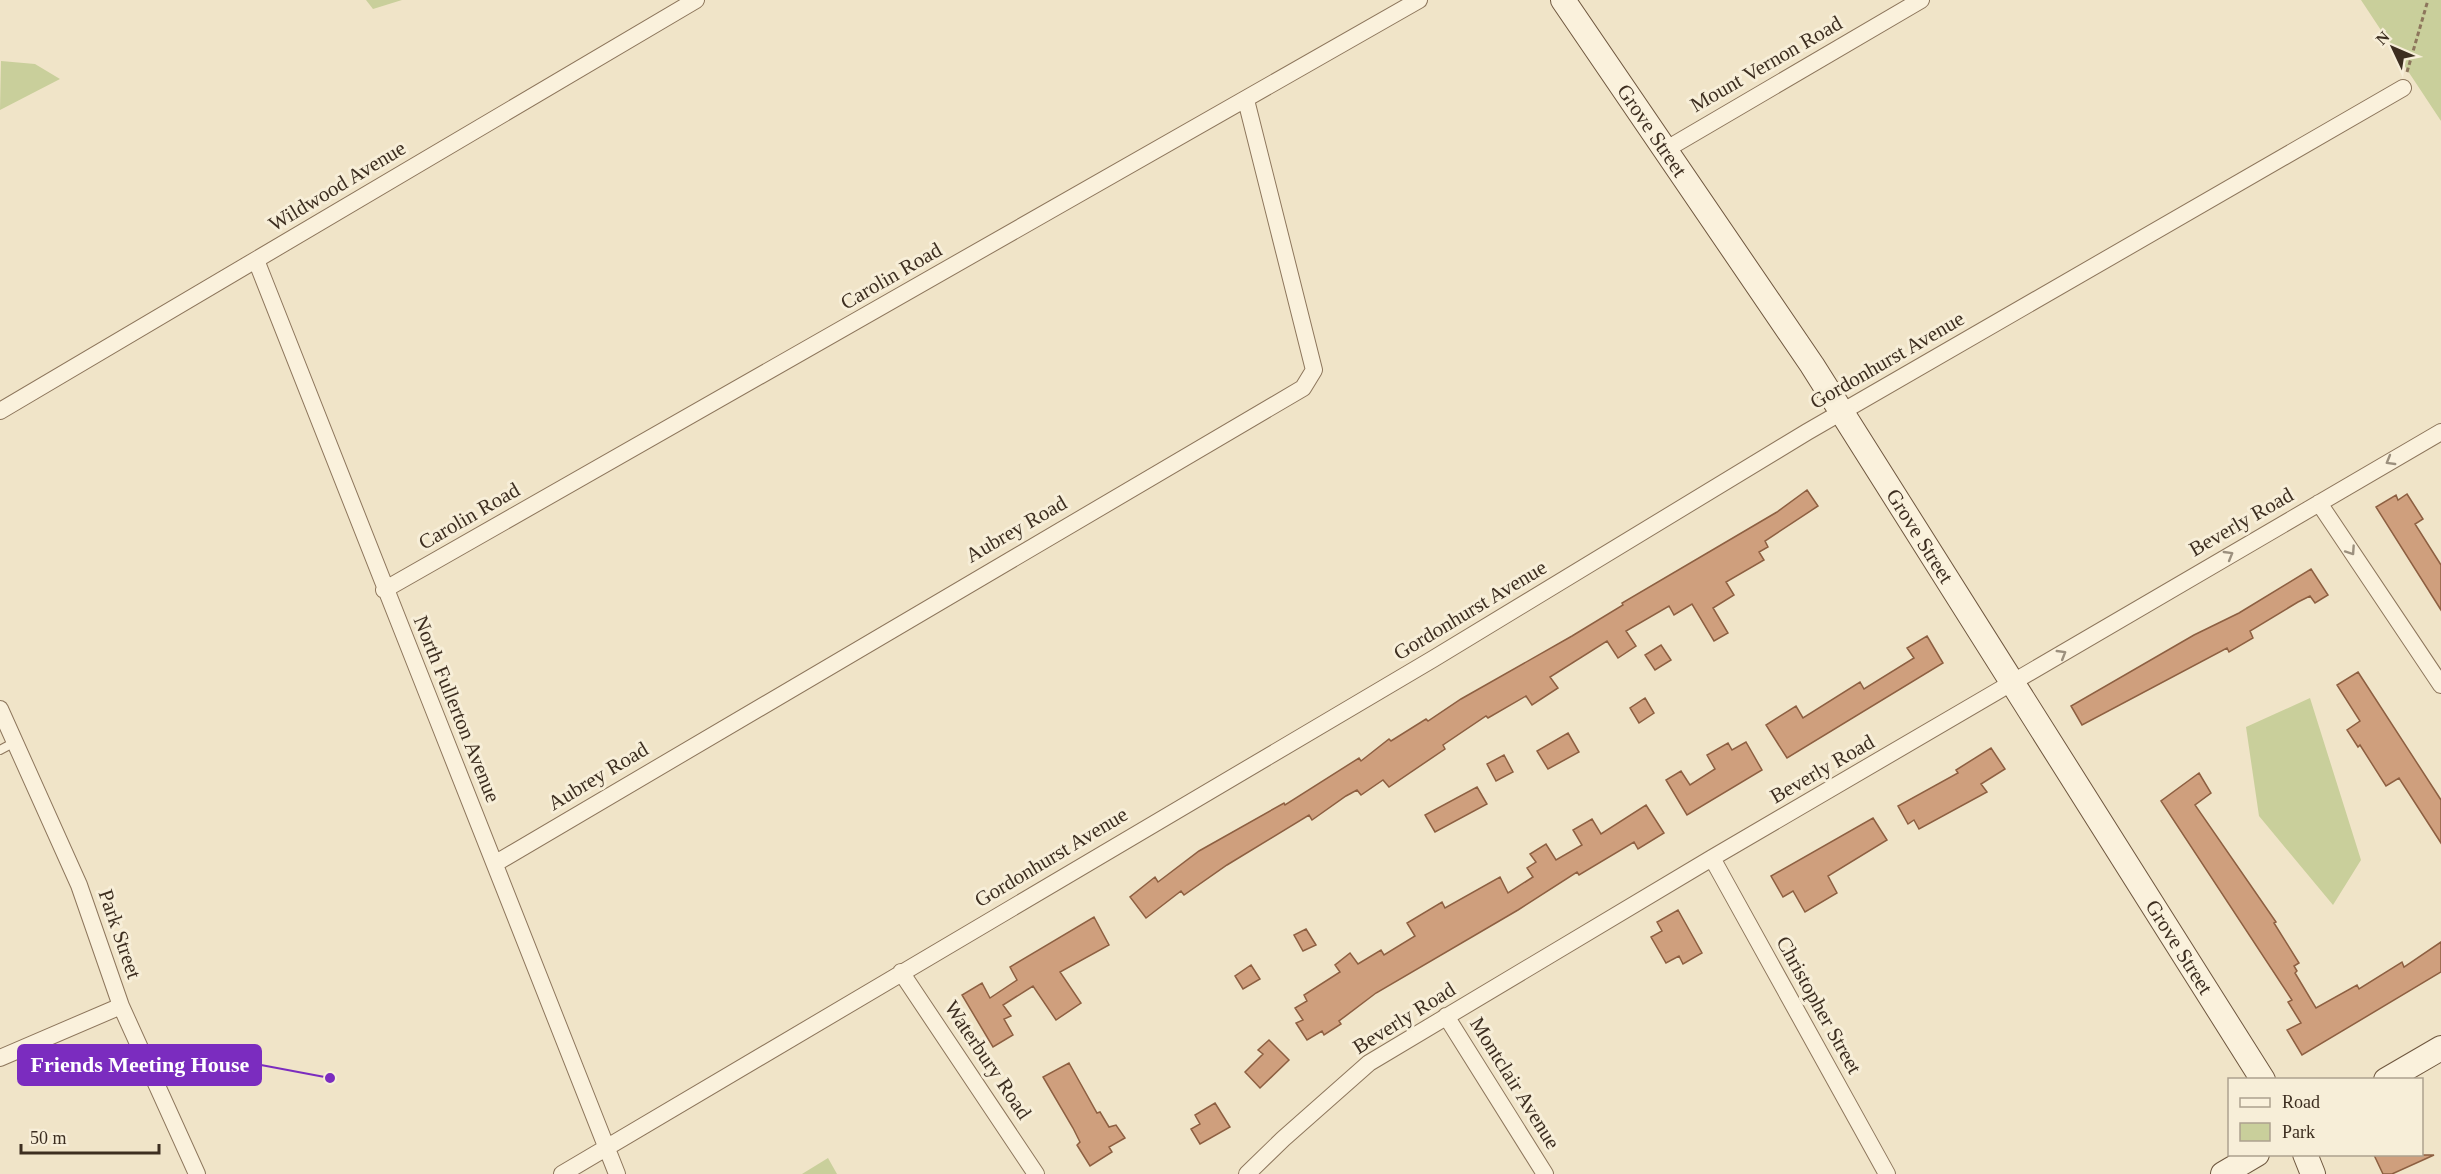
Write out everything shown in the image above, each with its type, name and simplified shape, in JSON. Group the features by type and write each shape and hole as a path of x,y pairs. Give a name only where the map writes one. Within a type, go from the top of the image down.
{"main road":[{"name":"Grove Street","path":"1563,0 1841,412 2262,1078"},
{"path":"2389,1078 2441,1048"},
{"path":"2223,1174 2255,1156"},
{"path":"2305,1156 2313,1174"}],"street":[{"name":"Wildwood Avenue","path":"0,411 696,0"},
{"name":"Carolin Road","path":"384,590 1419,0"},
{"name":"Mount Vernon Road","path":"1665,150 1922,0"},
{"name":"Gordonhurst Avenue","path":"562,1174 1433,659 1841,412 2403,88"},
{"name":"Aubrey Road","path":"496,863 1303,388 1314,370 1246,100"},
{"name":"North Fullerton Avenue","path":"256,260 384,590 496,863 617,1174"},
{"name":"Beverly Road","path":"1247,1174 1283,1139 1370,1064 1446,1016 2441,432"},
{"path":"2319,503 2441,684"},
{"name":"Park Street","path":"0,708 8,746 79,885 120,1006 197,1174"},
{"name":"Christopher Street","path":"1712,858 1887,1174"},
{"name":"Waterbury Road","path":"901,972 1036,1174"},
{"path":"0,1058 120,1006"},
{"name":"Montclair Avenue","path":"1446,1016 1545,1174"}],"path":[{"path":"2403,88 2428,0"}],"green space":[{"path":"366,0 402,0 373,9"},
{"path":"2361,0 2441,0 2441,121"},
{"path":"1,61 35,64 60,79 0,110"},
{"path":"2310,698 2361,860 2333,905 2259,816 2246,727"},
{"path":"828,1158 837,1174 802,1174"}],"building":[{"path":"1807,490 1818,506 1765,541 1768,547 1759,552 1764,560 1726,582 1734,595 1713,608 1728,633 1714,641 1692,604 1674,615 1669,606 1626,631 1636,646 1618,658 1607,641 1550,677 1558,688 1532,705 1526,696 1488,718 1486,716 1443,745 1445,749 1389,787 1383,780 1361,795 1357,790 1346,796 1312,820 1309,815 1227,865 1184,895 1181,891 1146,918 1130,897 1155,877 1158,882 1199,851 1284,803 1285,805 1359,758 1361,761 1389,739 1391,741 1426,719 1428,721 1461,699 1572,636 1623,605 1622,603 1777,512"},
{"path":"2407,494 2423,519 2415,524 2441,565 2441,610 2376,507 2396,495 2398,500"},
{"path":"2311,569 2328,595 2315,603 2310,596 2298,602 2250,631 2253,638 2229,652 2227,648 2082,725 2071,706 2194,635 2239,613"},
{"path":"1927,636 1943,663 1787,758 1766,725 1796,706 1803,718 1860,682 1864,689 1914,658 1907,648"},
{"path":"1661,645 1671,660 1655,670 1645,655"},
{"path":"2358,672 2441,800 2441,843 2399,778 2386,786 2360,745 2358,747 2347,730 2360,721 2337,685"},
{"path":"1645,698 1654,713 1639,723 1630,708"},
{"path":"1568,733 1579,752 1548,769 1537,751"},
{"path":"1746,742 1762,770 1687,815 1666,780 1681,771 1690,785 1715,769 1707,755 1728,743 1732,750"},
{"path":"1991,748 2005,769 1981,784 1987,792 1919,829 1914,820 1908,824 1898,806 1958,773 1956,770"},
{"path":"1504,755 1513,772 1496,781 1487,764"},
{"path":"2199,773 2211,793 2195,805 2276,922 2274,923 2299,963 2294,966 2297,971 2295,973 2316,1008 2357,985 2359,989 2402,962 2404,967 2441,942 2441,972 2302,1055 2287,1030 2301,1023 2288,1002 2292,1000 2161,801"},
{"path":"1477,787 1487,804 1435,832 1425,815"},
{"path":"1646,805 1664,833 1638,849 1634,842 1579,875 1577,872 1518,910 1376,993 1339,1021 1341,1024 1324,1035 1322,1031 1307,1040 1296,1023 1303,1020 1295,1008 1307,1001 1304,995 1340,972 1335,965 1350,953 1358,964 1381,950 1384,955 1415,936 1407,923 1442,902 1445,908 1500,877 1508,893 1533,877 1527,868 1536,862 1530,854 1546,844 1556,860 1582,845 1573,830 1592,819 1601,834"},
{"path":"1873,818 1887,840 1828,876 1837,893 1805,912 1793,891 1783,897 1771,876"},
{"path":"1678,910 1702,953 1683,964 1679,956 1666,963 1651,937 1662,931 1657,922"},
{"path":"1094,917 1109,945 1060,972 1081,1003 1056,1020 1033,986 1003,1005 1011,1016 1004,1019 1013,1035 993,1047 962,995 982,983 990,998 1017,980 1010,967"},
{"path":"1306,929 1316,945 1303,951 1294,935"},
{"path":"1251,965 1260,979 1243,989 1235,976"},
{"path":"1269,1040 1289,1060 1260,1088 1245,1072 1263,1054 1258,1050"},
{"path":"1069,1063 1097,1113 1100,1112 1109,1127 1116,1125 1125,1138 1109,1147 1112,1152 1090,1166 1077,1145 1080,1142 1073,1128 1043,1077"},
{"path":"1215,1103 1230,1127 1200,1144 1191,1129 1200,1124 1195,1115"},
{"path":"2434,1155 2392,1174 2383,1174 2374,1156"}],"place":[{"name":"Friends Meeting House","path":"330,1078"}]}
